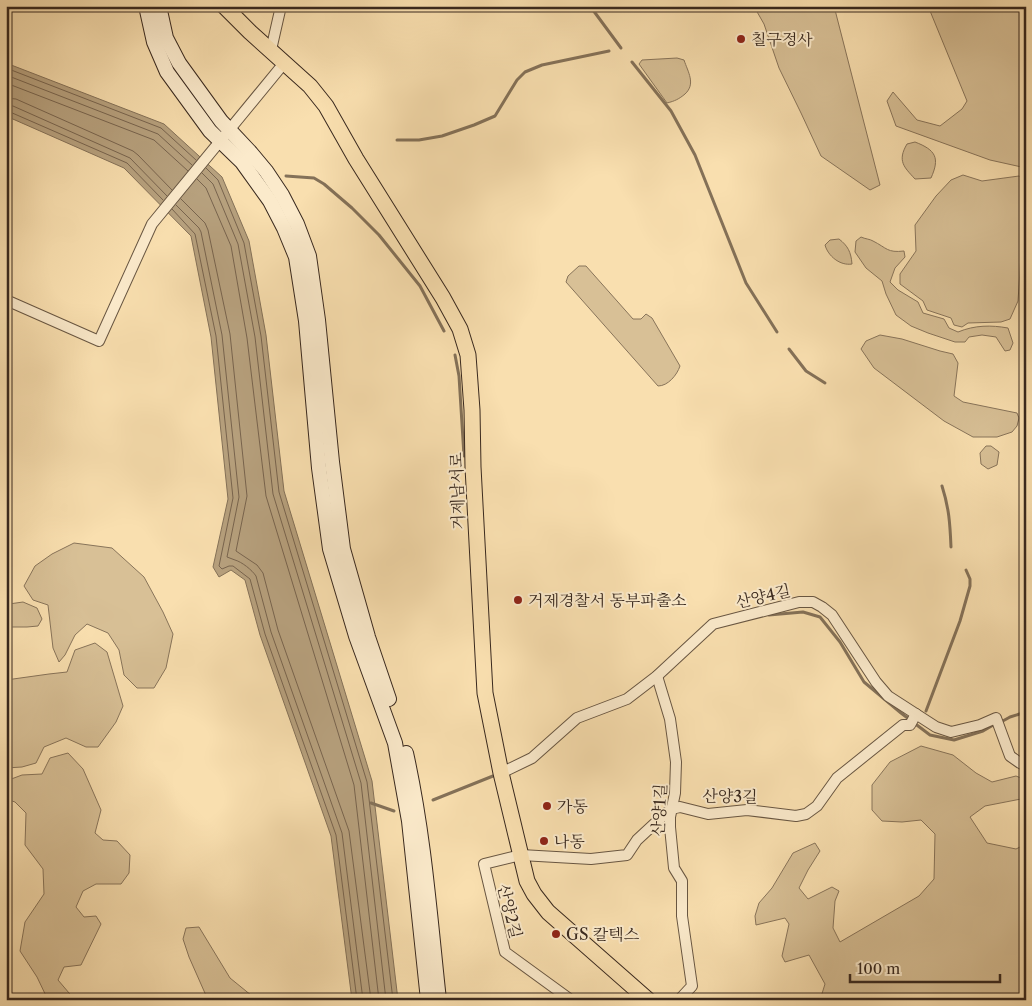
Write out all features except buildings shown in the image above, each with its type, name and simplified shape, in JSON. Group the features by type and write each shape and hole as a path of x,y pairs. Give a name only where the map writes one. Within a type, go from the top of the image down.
{"main road":[{"name":"거제남서로","path":"224,6 226,10 310,86 326,106 356,159 443,298 460,329 468,355 472,410 484,692 527,881 548,912 645,999"}],"street":[{"path":"146,6 154,42 167,72 210,131 216,146 242,162 270,201 296,257 306,321 319,468 330,549 356,636 395,743 409,821 428,1000"},
{"path":"159,6 166,38 179,63 221,121 266,171 298,224 309,256 318,320 343,549 368,637 404,742 414,789 428,890 439,1000"},
{"path":"271,50 280,6"},
{"path":"6,300 100,341 152,224 285,62"},
{"name":"산양4길","path":"501,773 532,758 577,718 626,699 657,676 713,624 799,602 813,602 832,615 876,682 888,696 936,727 951,732 980,725 996,718 1010,756 1026,766"},
{"name":"산양1길","path":"657,676 670,719 676,762 675,793 671,809 670,827 674,868 682,881 682,916 692,986 679,1000"},
{"name":"산양3길","path":"671,809 680,807 708,814 747,810 796,816 806,814 817,806 837,778 903,725 910,725 916,714"},
{"path":"521,855 591,859 627,855 637,840 671,809"},
{"name":"산양2길","path":"521,855 484,864 505,952 571,1000"}],"shaded area":[{"path":"733,6 834,6 880,185 870,190 821,156 779,68 764,24 756,10"},
{"path":"928,6 1026,6 1026,168 990,160 896,126 887,101 893,92 917,120 940,126 962,109 967,101"},
{"path":"677,58 684,60 691,82 683,96 667,103 639,64 642,60"},
{"path":"915,142 928,148 934,156 935,165 931,178 915,179 903,163 902,155 907,144"},
{"path":"963,175 982,181 1019,176 1026,180 1026,229 1021,255 1018,301 1010,319 1001,322 968,323 962,327 954,325 951,318 927,310 923,301 900,284 900,274 916,251 915,225 936,196 951,180"},
{"path":"861,237 872,240 890,251 904,251 905,257 895,268 890,282 898,290 918,302 923,313 944,319 949,328 958,332 983,326 1008,328 1013,343 1010,350 1005,351 996,337 982,335 969,337 965,342 955,342 911,326 896,315 882,281 866,268 855,252 856,241"},
{"path":"839,239 845,244 851,256 852,264 839,262 827,249 825,245 830,240"},
{"path":"579,266 586,266 633,319 641,319 646,314 652,318 680,366 669,382 658,386 566,282 568,276"},
{"path":"880,335 902,339 953,354 958,363 954,396 963,402 1017,413 1019,418 1017,426 1012,432 997,437 973,437 944,421 874,368 861,349 866,341"},
{"path":"986,446 991,446 999,452 997,465 988,469 981,464 980,453"},
{"path":"74,543 112,548 144,577 173,634 166,668 154,688 137,688 124,675 119,650 108,633 87,624 75,635 65,655 59,662 53,648 48,605 33,600 24,586 35,566 52,554"},
{"path":"23,602 37,608 42,619 38,626 8,627 6,615 9,604"},
{"path":"95,643 107,652 123,706 116,722 98,747 86,747 66,738 44,747 36,763 22,767 6,768 6,680 67,672 75,650"},
{"path":"921,746 953,755 976,773 992,782 1016,776 1026,780 1026,796 1021,799 985,806 970,817 987,843 1016,849 1026,844 1026,1000 820,1000 825,984 809,955 785,962 782,956 789,924 785,918 756,925 755,916 759,903 772,888 793,853 815,843 820,851 799,888 808,899 832,887 839,891 835,901 833,928 840,942 919,896 934,879 935,834 921,820 902,822 882,821 872,810 872,785 890,762"},
{"path":"68,753 83,769 101,810 95,833 103,840 117,841 130,855 129,873 121,884 96,884 83,891 76,907 84,917 96,916 101,924 81,965 64,967 58,980 75,1000 48,1000 37,977 20,951 25,922 44,894 43,869 25,845 26,813 15,802 6,799 6,781 22,775 42,774 50,758"},
{"path":"199,927 230,978 257,1000 208,1000 183,939 186,928"}],"water":[{"path":"6,63 164,124 222,177 249,241 266,335 284,491 372,781 398,1000 352,1000 331,836 260,635 245,580 231,570 219,577 213,567 228,499 211,337 191,236 124,168 6,116"}],"waterway":[{"path":"590,6 621,48"},
{"path":"397,140 419,140 442,136 474,125 495,116 517,80 525,72 542,65 609,51"},
{"path":"632,62 671,111 695,155 746,283 777,332"},
{"path":"286,176 314,178 352,208 379,235 420,286 444,331"},
{"path":"789,349 806,371 825,383"},
{"path":"455,355 459,376 464,456"},
{"path":"942,486 949,516 951,547"},
{"path":"926,711 960,621 970,586 970,579 966,570"},
{"path":"769,615 803,612 820,617 840,642 864,682 930,735 954,740 983,731 995,724"},
{"path":"1001,722 1026,712"},
{"path":"433,800 498,774"},
{"path":"371,803 394,811"}],"place":[{"name":"칠구정사","path":"741,39"},
{"name":"거제경찰서 동부파출소","path":"518,600"},
{"name":"가동","path":"547,806"},
{"name":"나동","path":"544,841"},
{"name":"GS 칼텍스","path":"556,934"}]}
